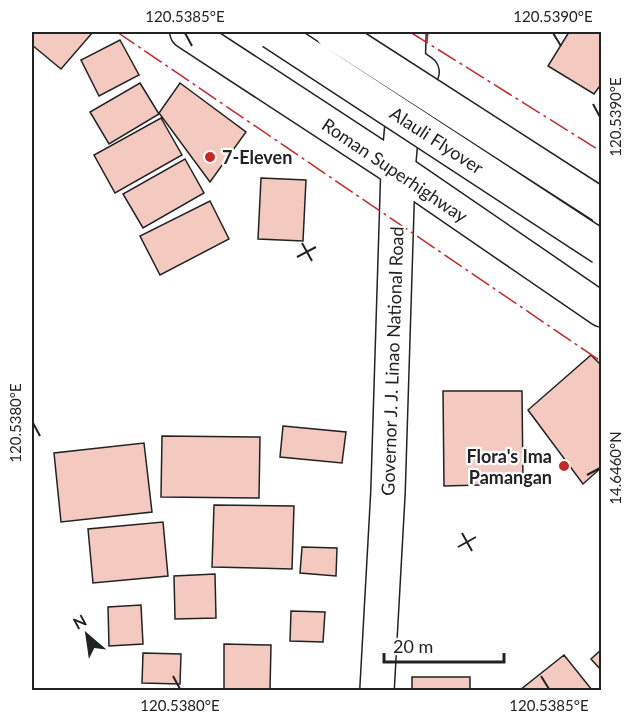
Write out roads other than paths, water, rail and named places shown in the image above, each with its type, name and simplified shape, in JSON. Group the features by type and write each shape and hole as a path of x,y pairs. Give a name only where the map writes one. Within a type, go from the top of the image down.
{"main road":[{"name":"Roman Superhighway","path":"187,32 398,170 602,310"},
{"name":"Alauli Flyover","path":"272,32 602,248"},
{"name":"Alauli Flyover","path":"332,32 602,206"},
{"path":"364,32 408,47 602,189"},
{"name":"Governor J. J. Linao National Road","path":"377,690 388,492 398,170 408,47"}],"place":[{"name":"7-Eleven","path":"210,157"},
{"name":"Flora's Ima Pamangan","path":"564,466"}]}
